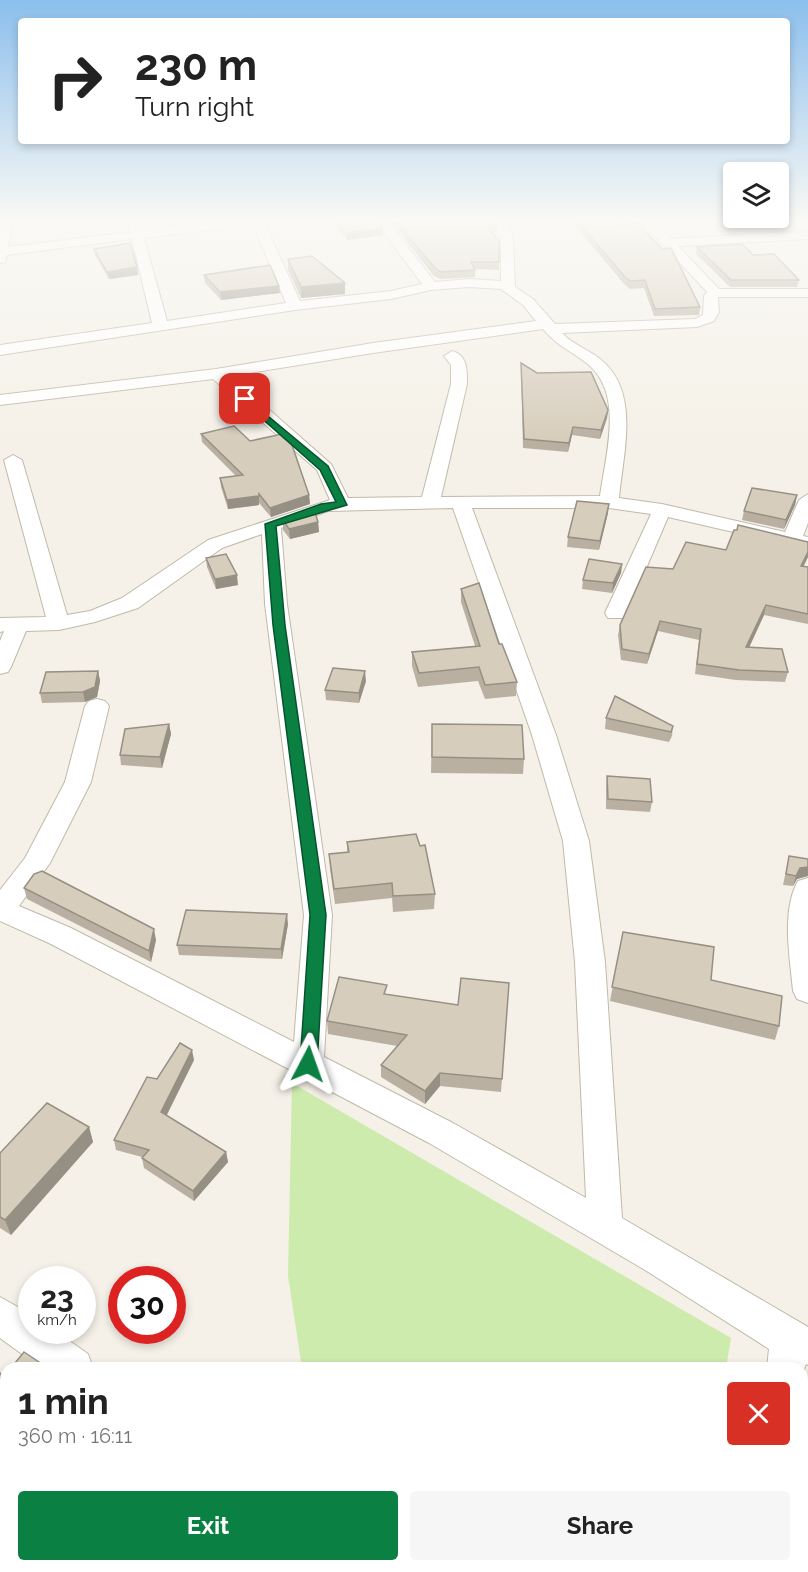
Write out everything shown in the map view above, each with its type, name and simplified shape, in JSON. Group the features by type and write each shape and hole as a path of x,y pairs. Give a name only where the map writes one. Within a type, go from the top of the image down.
{"street":[{"path":"153,295 161,328"},
{"path":"291,295 296,306"},
{"path":"0,350 161,328 296,306 387,295"},
{"path":"516,295 528,302 562,342 595,362 609,377 619,406 609,502"},
{"path":"0,400 216,374 354,351 549,327 697,322 709,318 712,312 713,295"},
{"path":"430,503 459,384 459,365 452,356"},
{"path":"216,374 225,379 324,468 342,505"},
{"path":"13,460 59,623"},
{"path":"0,667 9,624 59,623 95,616 130,603 215,544 325,506 460,502 609,502 662,510 800,541 808,500"},
{"path":"460,502 544,735 576,841 590,962 605,1227"},
{"path":"616,613 662,510"},
{"path":"271,524 279,626 318,915 308,1064"},
{"path":"97,706 78,782 36,862 0,909 61,936 441,1133 605,1227 795,1352"},
{"path":"808,888 802,932 808,991"},
{"path":"0,1315 66,1362"}],"green space":[{"path":"292,1083 731,1338 727,1362 301,1362 288,1276"}],"building":[{"path":"650,295 694,295 700,307 655,309"},
{"path":"521,363 537,373 591,372 608,410 601,430 573,427 569,443 524,439"},
{"path":"234,426 250,441 282,434 291,442 309,495 270,508 259,494 259,496 227,500 220,478 243,475 201,434"},
{"path":"752,488 797,495 786,520 744,511"},
{"path":"577,501 609,504 600,541 568,537"},
{"path":"314,509 318,522 289,529 283,520"},
{"path":"738,525 808,542 808,552 801,566 808,567 808,614 766,605 746,647 782,649 788,672 739,670 697,664 701,629 660,621 649,654 622,649 620,625 646,567 673,569 686,542 726,550"},
{"path":"226,554 237,575 215,579 206,558"},
{"path":"589,559 622,564 613,583 583,580"},
{"path":"479,583 499,644 502,644 517,682 485,685 479,667 419,673 412,652 480,646 461,589"},
{"path":"333,668 365,671 359,693 325,690"},
{"path":"98,671 95,687 83,692 40,693 46,672"},
{"path":"615,696 673,726 671,732 606,718"},
{"path":"169,724 160,757 120,755 125,729"},
{"path":"432,724 522,725 524,759 432,757"},
{"path":"607,776 650,779 652,802 608,799"},
{"path":"416,834 420,846 425,845 435,894 393,896 392,883 334,889 329,854 349,852 347,842"},
{"path":"789,856 808,859 808,867 800,868 796,876 786,874"},
{"path":"42,871 154,929 149,951 24,888 34,874"},
{"path":"186,910 287,914 281,949 177,945"},
{"path":"623,932 714,947 711,980 782,996 779,1026 612,987"},
{"path":"339,977 387,985 384,994 458,1005 461,978 509,983 502,1079 440,1073 425,1091 381,1065 407,1035 327,1021"},
{"path":"180,1043 192,1050 161,1112 226,1152 193,1191 142,1158 149,1150 114,1140 147,1077 157,1079"},
{"path":"47,1103 89,1127 5,1220 0,1217 0,1153"},
{"path":"24,1352 39,1362 16,1362"}],"route":[{"path":"245,399 324,468 342,505 325,506 271,524 276,604 297,774 318,915 308,1064"}]}
